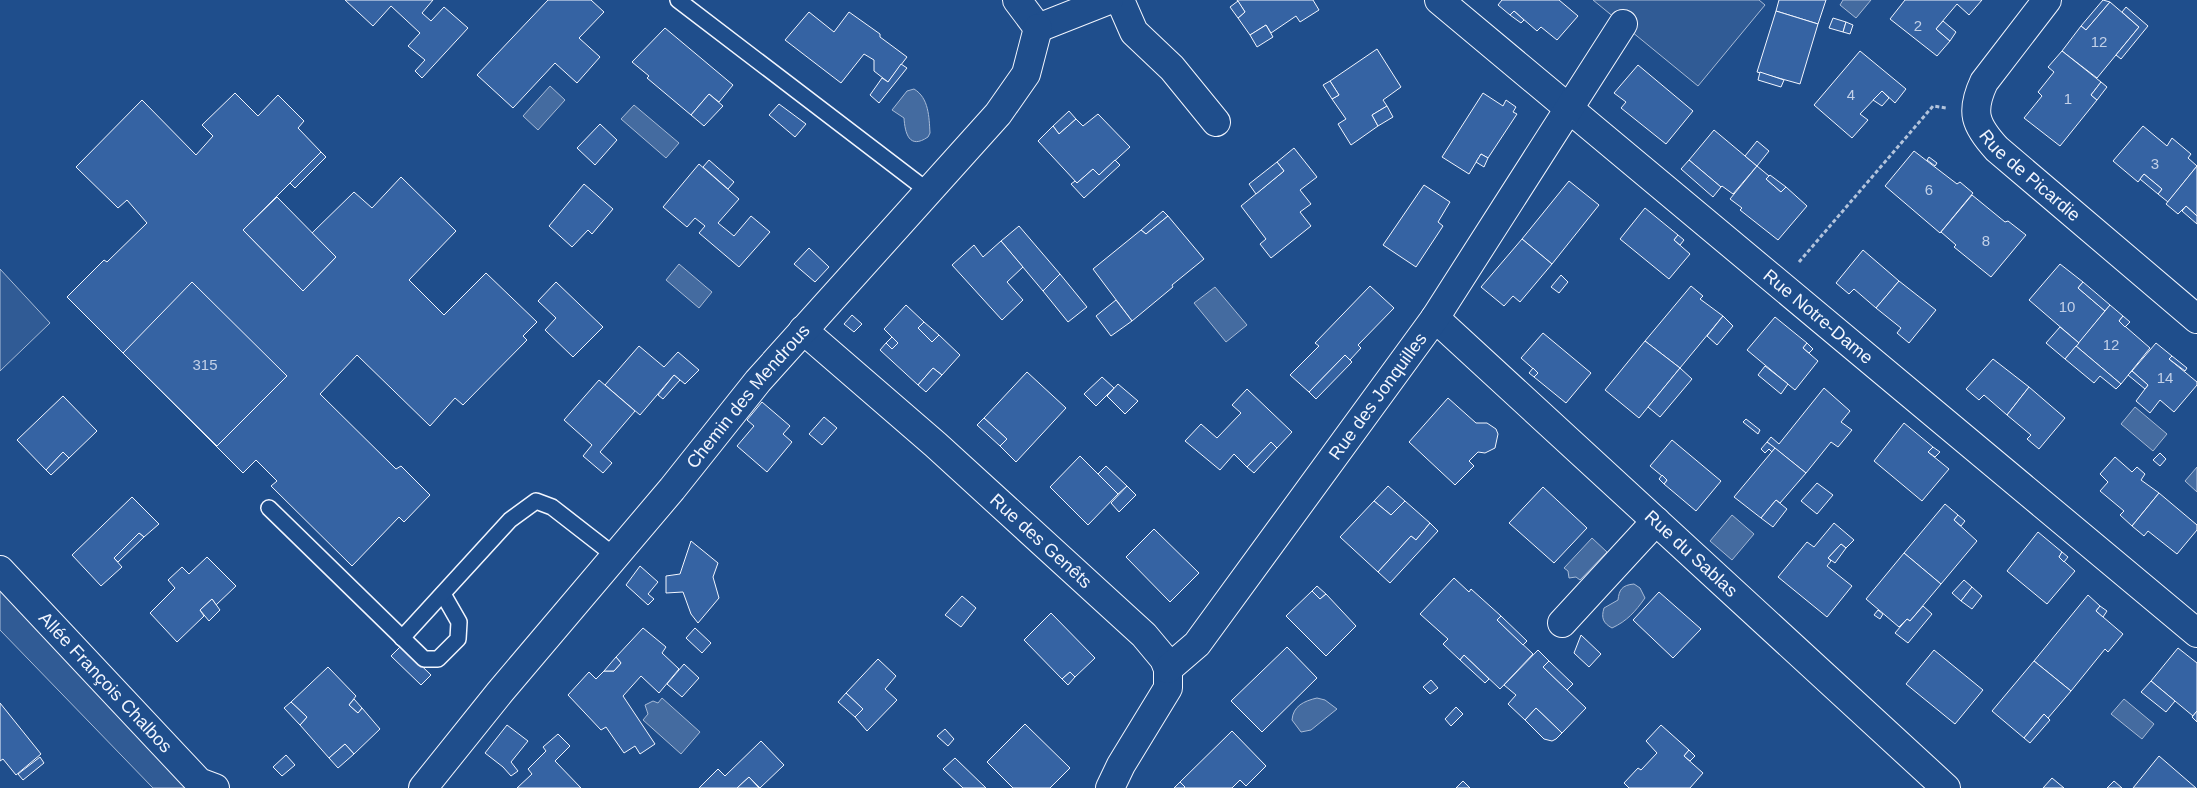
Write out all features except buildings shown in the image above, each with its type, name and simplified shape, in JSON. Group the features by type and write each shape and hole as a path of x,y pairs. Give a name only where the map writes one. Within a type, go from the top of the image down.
{"street":[{"path":"1017,0 1038,28 1109,0"},
{"path":"1120,0 1134,32 1172,68 1216,122"},
{"name":"Rue Notre-Dame","path":"1439,0 2197,633"},
{"name":"Rue de Picardie","path":"2047,0 1984,82 1978,96 1976,115 1981,132 1997,149 2197,320"},
{"name":"Rue des Jonquilles","path":"1168,669 1197,644 1435,318 1623,24"},
{"name":"Chemin des Mendrous","path":"423,788 500,692 672,489 758,381 998,114 1026,74 1038,28"},
{"name":"Rue du Sablas","path":"1435,318 1946,788"},
{"name":"Rue des Genêts","path":"804,330 936,445 1144,635 1164,659 1168,669"},
{"path":"1562,623 1656,520"},
{"name":"Allée François Chalbos","path":"0,570 199,782 215,788"},
{"path":"1110,788 1121,765 1168,688 1168,669"}],"lane":[{"path":"678,0 928,190"},
{"path":"402,638 510,520 536,501 552,507 615,556"},
{"path":"269,508 424,659 438,660 458,639 459,622 443,594"}],"path":[{"path":"1779,285 1933,106 1976,115"}],"shaded area":[{"path":"1593,0 1759,0 1765,5 1698,86"},
{"path":"1843,0 1871,0 1856,18 1840,5"},
{"path":"550,86 565,100 538,130 523,116"},
{"path":"914,89 923,97 928,114 930,133 922,141 916,142 912,141 907,134 904,118 892,110 907,91"},
{"path":"634,105 679,143 666,158 621,119"},
{"path":"679,264 712,292 699,308 666,280"},
{"path":"0,269 50,323 0,371"},
{"path":"1215,287 1247,325 1226,342 1194,303"},
{"path":"2135,407 2167,434 2153,451 2121,424"},
{"path":"2197,467 2197,492 2185,481"},
{"path":"1732,515 1754,534 1732,560 1710,541"},
{"path":"1592,538 1607,552 1580,580 1576,577 1569,578 1568,571 1564,568"},
{"path":"0,570 196,788 153,788 0,630"},
{"path":"1634,584 1640,588 1645,598 1630,616 1612,628 1604,620 1604,608 1618,600 1619,593 1624,587"},
{"path":"662,698 700,732 681,754 643,720 648,714 645,705 653,701 658,703"},
{"path":"1317,698 1325,700 1337,709 1311,730 1301,732 1292,720 1293,715 1300,705"},
{"path":"2124,699 2154,724 2142,739 2111,714"}]}
